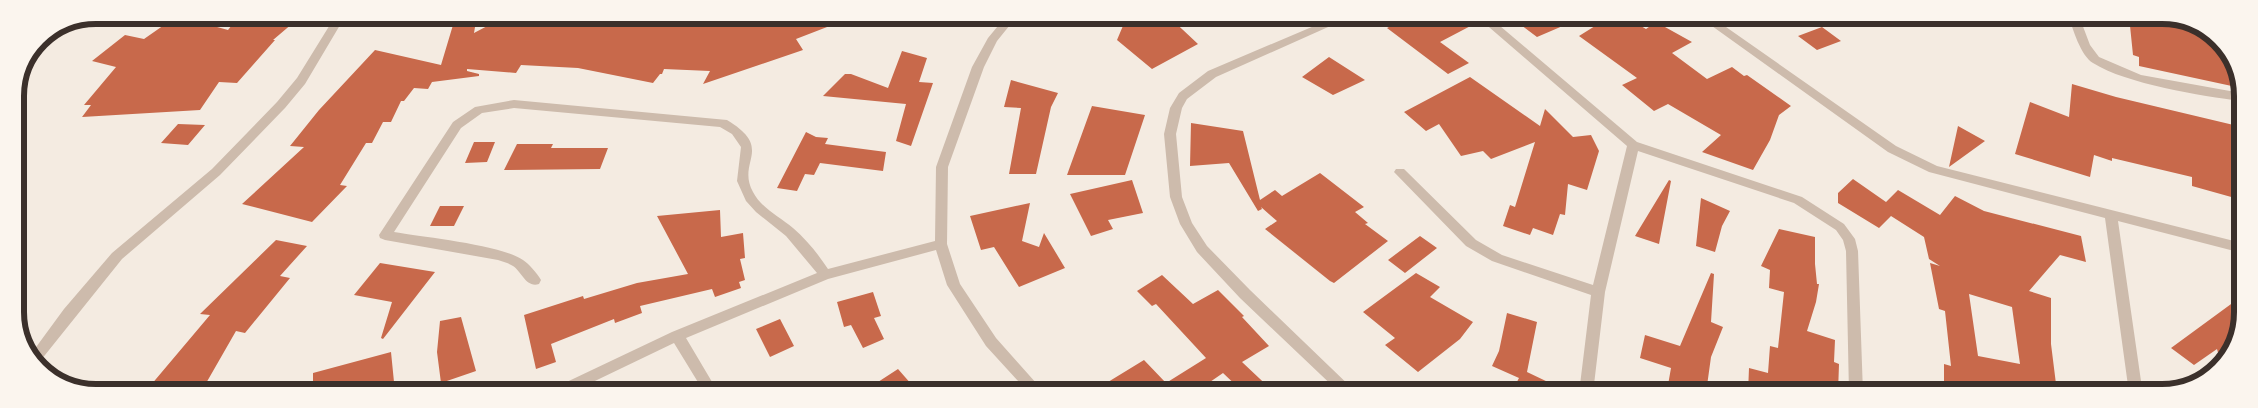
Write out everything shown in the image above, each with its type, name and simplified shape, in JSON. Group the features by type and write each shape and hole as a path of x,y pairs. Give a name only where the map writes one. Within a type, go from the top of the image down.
{"street":[{"path":"38,354 69,313 118,256 216,172 281,105 301,82 336,24"},
{"path":"1006,24 992,40 978,67 942,168 941,244 954,285 991,342 1030,384"},
{"path":"1331,24 1212,74 1183,96 1176,108 1170,134 1176,197 1186,224 1202,249 1245,294 1340,384"},
{"path":"1489,24 1633,145 1798,200 1840,227 1849,239 1852,251 1856,384"},
{"path":"1715,24 1892,149 1933,169 2234,246"},
{"path":"1718,26 1723,24"},
{"path":"2077,24 2085,45 2095,60 2138,78 2234,96"},
{"path":"534,280 518,263 500,255 385,235 457,125 479,110 514,104 723,123 744,136 746,144 745,190 752,200 790,232 811,254 825,275"},
{"path":"1587,384 1598,292 1633,145"},
{"path":"1400,172 1471,244 1497,258 1598,292"},
{"path":"2111,214 2134,384"},
{"path":"576,384 677,336 825,275 941,244"},
{"path":"677,336 706,384"},
{"path":"34,349 44,346"}],"building":[{"path":"166,24 206,24 228,30 233,24 292,24 273,40 275,40 237,83 219,82 200,110 82,117 91,105 84,105 116,67 92,61 125,35 144,39"},
{"path":"453,24 476,24 474,33 491,24 835,24 796,39 803,50 703,84 710,71 664,69 662,74 653,83 578,68 521,65 516,73 467,69 467,71 479,74 479,76 432,82 428,89 414,88 404,101 401,101 391,122 383,122 372,143 366,143 340,185 347,186 312,222 242,204 304,147 290,146 319,110 375,50 441,65"},
{"path":"1124,24 1177,24 1198,44 1152,69 1117,40"},
{"path":"1395,24 1474,24 1440,42 1469,63 1448,74 1387,28"},
{"path":"1520,24 1567,24 1537,37"},
{"path":"1598,24 1638,24 1646,29 1653,24 1660,24 1692,42 1672,53 1707,79 1732,67 1744,76 1747,75 1791,106 1779,115 1770,140 1753,170 1702,152 1721,135 1668,104 1654,111 1622,85 1637,78 1579,36"},
{"path":"2130,24 2172,24 2181,26 2202,36 2216,48 2225,60 2233,86 2139,66 2139,57 2133,55"},
{"path":"1822,27 1841,41 1817,50 1798,36"},
{"path":"902,51 927,58 919,82 933,83 911,146 896,141 906,104 823,96 845,74 851,74 888,88"},
{"path":"1329,57 1365,80 1333,95 1302,77"},
{"path":"1470,77 1540,126 1545,109 1573,137 1591,135 1599,151 1587,190 1568,184 1565,215 1560,214 1553,235 1533,228 1530,235 1503,226 1510,205 1515,207 1535,142 1491,159 1483,151 1461,156 1439,124 1426,131 1404,112"},
{"path":"1011,80 1058,93 1051,107 1036,174 1009,174 1021,108 1004,107"},
{"path":"2072,84 2116,97 2234,125 2234,198 2192,186 2192,177 2112,158 2112,161 2094,155 2090,177 2015,154 2030,102 2069,117"},
{"path":"1092,106 1145,115 1125,175 1067,175"},
{"path":"1191,123 1243,131 1260,200 1275,190 1282,196 1320,173 1364,207 1355,212 1368,223 1365,224 1388,241 1334,283 1330,281 1265,229 1277,221 1261,207 1262,209 1258,211 1229,163 1190,166"},
{"path":"178,124 205,125 188,145 161,143"},
{"path":"1958,126 1985,141 1949,167"},
{"path":"806,132 816,137 828,138 825,144 886,152 883,171 820,163 814,175 805,174 797,191 777,188"},
{"path":"474,142 495,142 487,162 465,163"},
{"path":"517,144 553,144 551,148 608,148 600,169 504,170"},
{"path":"1853,179 1886,202 1898,190 1940,215 1955,196 1984,211 2081,236 2086,262 2060,255 2029,291 2051,298 2051,344 2056,384 2042,381 2043,384 1944,384 1944,364 1951,366 1945,311 1939,309 1930,263 1940,266 1929,259 1924,237 1891,216 1879,228 1838,203 1838,193","holes":["1969,294 2012,307 2020,364 1978,356"]},
{"path":"1132,180 1143,213 1108,220 1113,229 1091,236 1070,194"},
{"path":"1669,180 1671,181 1659,244 1635,236"},
{"path":"1701,198 1730,211 1722,226 1715,252 1696,246"},
{"path":"1030,203 1022,241 1039,247 1044,233 1065,268 1019,287 994,247 981,250 970,216"},
{"path":"440,206 464,206 454,226 430,226"},
{"path":"720,210 721,237 743,233 745,258 740,259 745,280 739,282 741,288 715,297 712,289 640,306 642,313 615,323 614,319 551,344 556,362 536,369 524,315 583,296 584,299 637,283 688,274 657,216"},
{"path":"1779,229 1815,237 1815,264 1817,284 1819,284 1816,302 1807,331 1835,340 1834,362 1839,364 1838,384 1748,384 1749,368 1768,373 1770,346 1778,348 1784,292 1769,288 1770,270 1761,266"},
{"path":"1420,236 1437,248 1405,273 1388,260"},
{"path":"276,240 307,246 280,276 290,278 245,333 236,331 206,384 152,384 210,315 200,314"},
{"path":"380,263 435,272 383,339 381,338 392,302 354,295"},
{"path":"1416,273 1440,287 1430,297 1473,322 1460,339 1418,372 1385,345 1395,338 1363,312"},
{"path":"1711,273 1714,274 1711,322 1723,327 1711,357 1707,384 1668,384 1671,368 1640,358 1645,335 1680,346"},
{"path":"1162,275 1193,304 1218,290 1244,316 1242,317 1269,346 1242,362 1265,384 1235,384 1223,373 1207,384 1105,384 1144,360 1166,383 1206,358 1156,304 1152,306 1137,291"},
{"path":"873,292 881,316 874,318 884,339 863,348 851,325 844,327 837,302"},
{"path":"2234,302 2234,322 2225,348 2219,356 2217,349 2194,365 2171,348"},
{"path":"1507,313 1537,322 1527,372 1552,384 1516,384 1519,378 1492,366 1499,351"},
{"path":"461,317 476,371 441,383 437,352 440,321"},
{"path":"780,319 794,346 770,357 756,329"},
{"path":"391,352 394,384 313,384 313,373"},
{"path":"898,369 911,384 875,384"}]}
